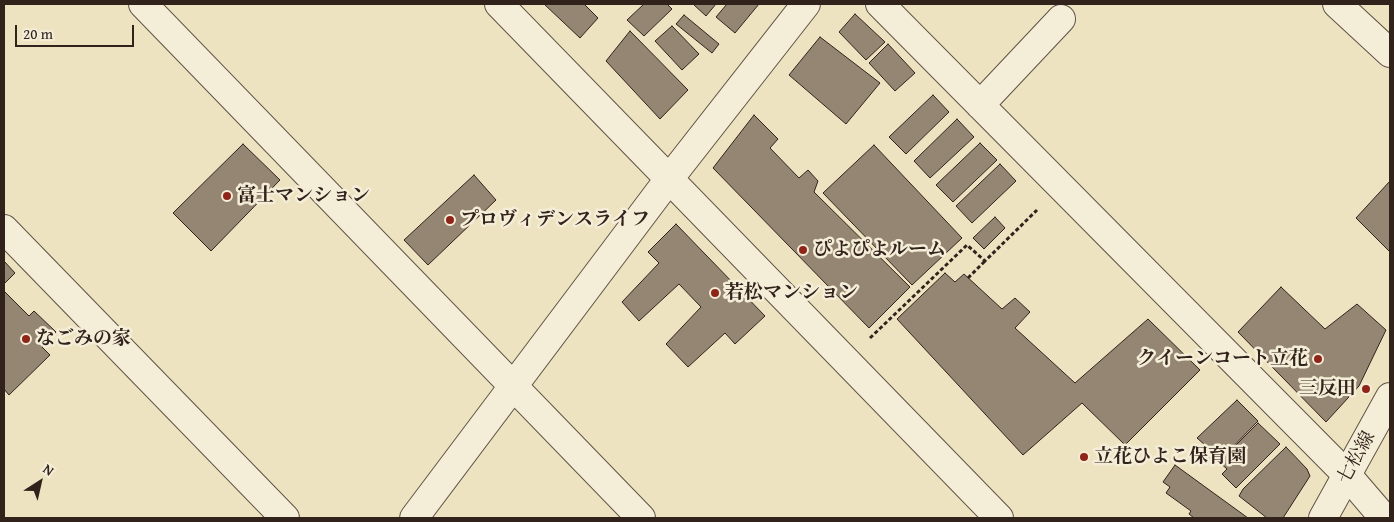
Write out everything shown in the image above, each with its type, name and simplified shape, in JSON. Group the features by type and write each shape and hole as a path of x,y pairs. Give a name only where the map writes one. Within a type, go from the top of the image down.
{"street":[{"path":"143,4 641,518"},
{"path":"499,4 999,518"},
{"path":"414,518 669,179 806,4"},
{"path":"880,4 1348,476 1384,518"},
{"path":"1338,4 1390,53"},
{"path":"980,105 1061,19"},
{"path":"4,229 286,518"},
{"name":"七松線","path":"1323,518 1348,476 1390,397"}],"path":[{"path":"968,278 1061,186"},
{"path":"845,361 966,245 985,261"}],"building":[{"path":"544,4 584,4 598,18 580,38"},
{"path":"644,4 667,4 672,9 644,36 627,20"},
{"path":"693,4 716,4 706,16"},
{"path":"727,4 759,4 735,33 716,17"},
{"path":"855,14 885,42 866,60 839,32"},
{"path":"684,15 719,44 712,53 676,24"},
{"path":"672,26 699,54 682,70 655,41"},
{"path":"630,31 688,90 660,119 606,61"},
{"path":"820,37 880,83 846,124 789,75"},
{"path":"888,44 915,73 895,91 869,63"},
{"path":"933,95 949,112 906,154 889,137"},
{"path":"754,115 778,139 770,148 799,178 808,170 818,181 814,192 910,287 869,328 713,168"},
{"path":"957,119 974,137 930,178 914,161"},
{"path":"980,143 997,160 953,202 936,185"},
{"name":"富士マンション","path":"243,144 280,180 211,251 173,213"},
{"path":"874,145 962,238 912,285 823,193"},
{"path":"1000,164 1016,181 972,223 956,206"},
{"name":"プロヴィデンスライフ","path":"474,175 496,200 428,265 404,240"},
{"path":"1390,181 1390,252 1356,218"},
{"path":"995,217 1005,228 984,249 973,238"},
{"name":"若松マンション","path":"676,224 765,316 735,344 725,333 688,367 666,344 701,307 679,284 639,321 622,302 659,263 648,252"},
{"name":"なごみの家","path":"4,261 15,273 4,284"},
{"path":"945,273 955,282 964,274 1002,309 1015,298 1030,312 1015,328 1075,383 1148,319 1200,370 1125,445 1082,403 1023,455 897,319"},
{"name":"クイーンコート立花","path":"1281,287 1325,329 1357,304 1386,330 1359,386 1326,422 1238,332"},
{"name":"なごみの家","path":"4,291 29,316 34,311 56,332 42,347 50,355 9,395 4,389"},
{"path":"1237,400 1258,421 1215,465 1200,450 1205,445 1197,438"},
{"path":"1258,423 1280,444 1236,488 1222,474 1227,469 1219,462"},
{"path":"1286,447 1307,469 1310,476 1283,518 1267,518 1239,496 1243,489"},
{"path":"1175,465 1248,518 1194,518 1189,514 1191,511 1166,493 1170,487 1163,482"}],"place":[{"name":"富士マンション","path":"227,196"},
{"name":"プロヴィデンスライフ","path":"450,220"},
{"name":"ぴよぴよルーム","path":"803,250"},
{"name":"若松マンション","path":"715,293"},
{"name":"なごみの家","path":"26,339"},
{"name":"クイーンコート立花","path":"1318,359"},
{"name":"三反田","path":"1366,389"},
{"name":"立花ひよこ保育園","path":"1084,457"}]}
